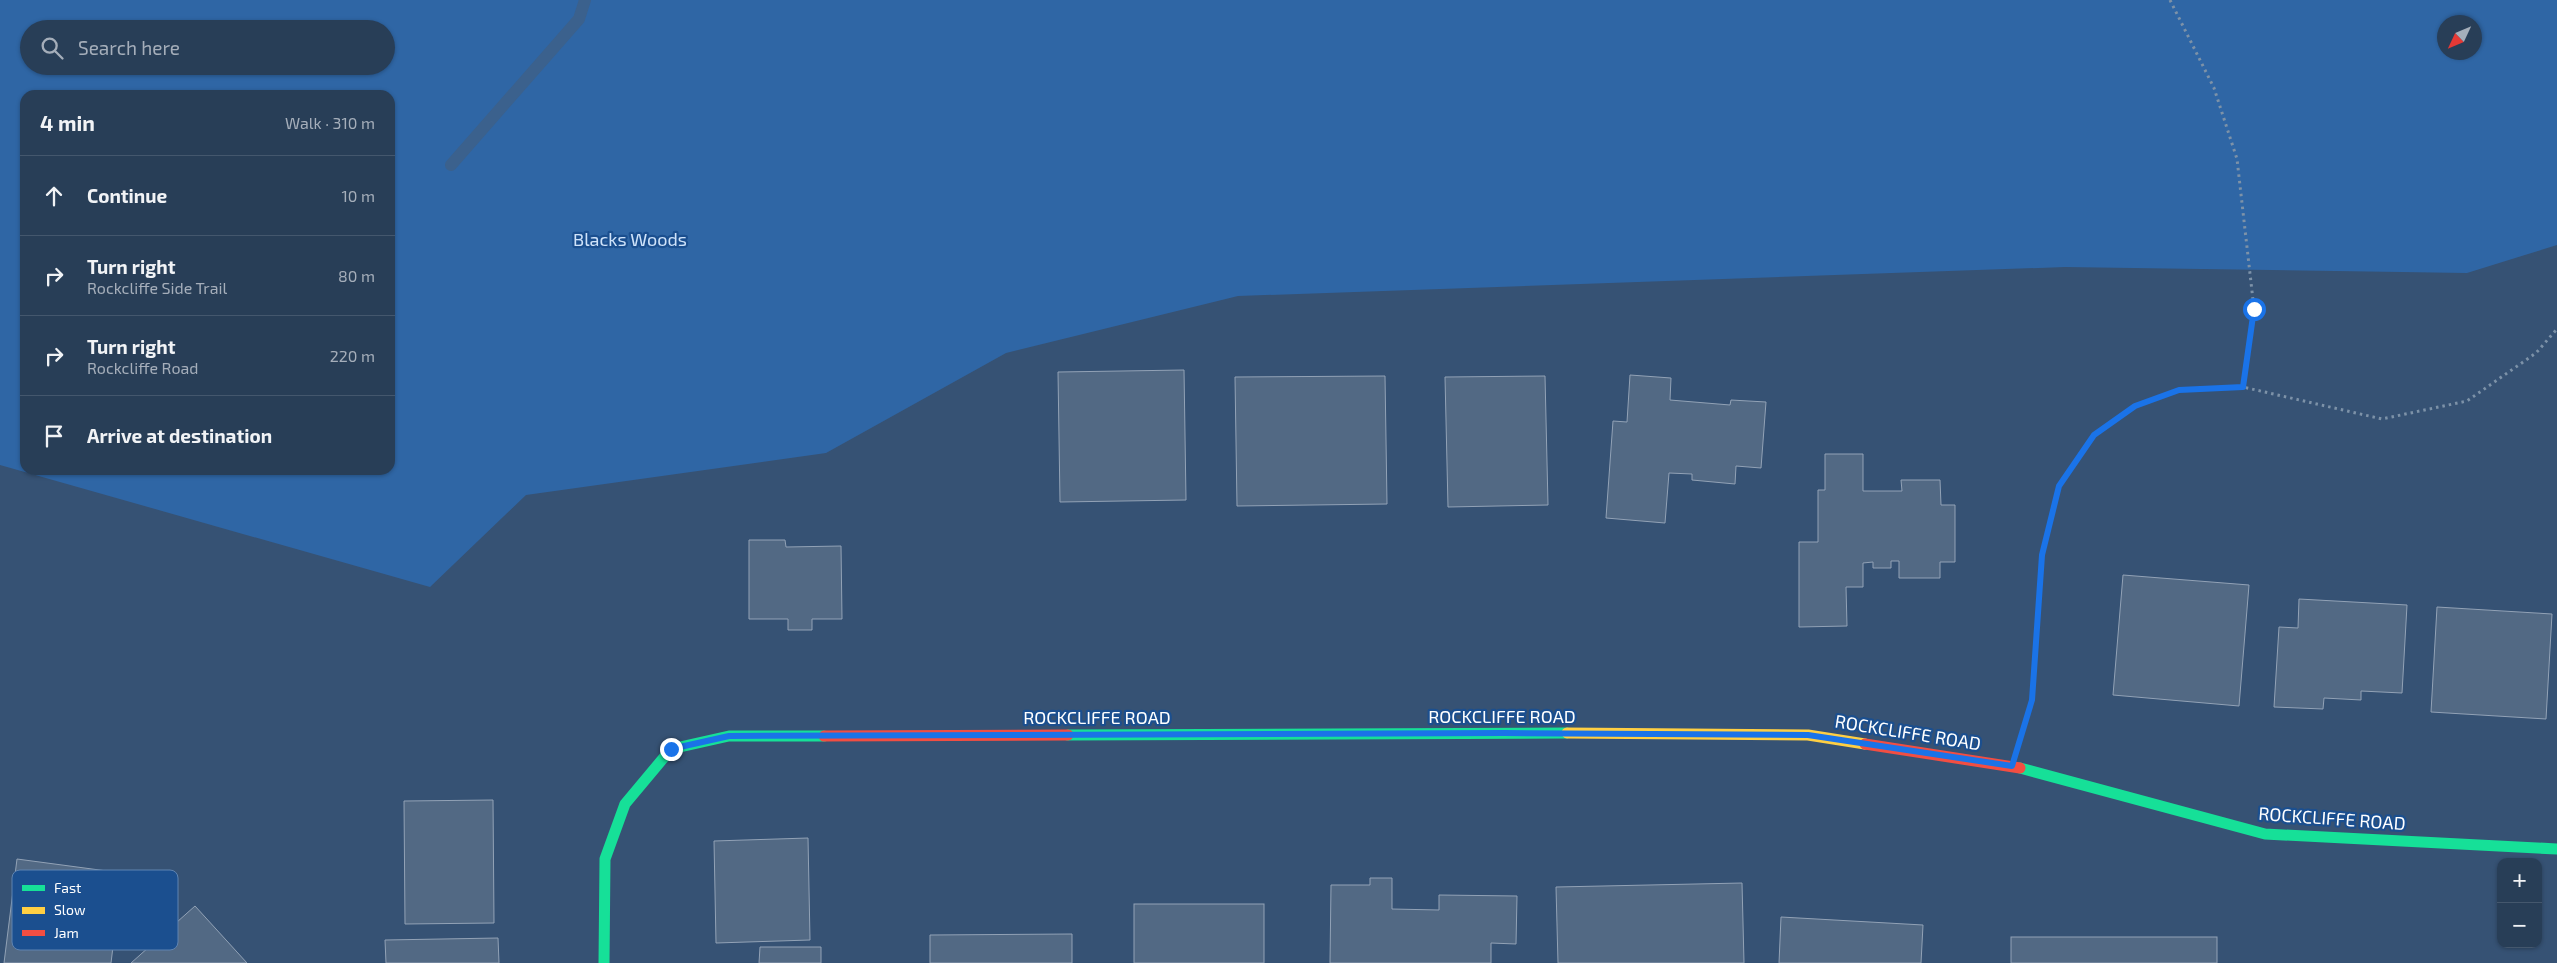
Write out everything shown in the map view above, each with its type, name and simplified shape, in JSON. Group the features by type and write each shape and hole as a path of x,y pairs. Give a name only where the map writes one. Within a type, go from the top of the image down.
{"street":[{"name":"ROCKCLIFFE ROAD","path":"604,963 604,859 624,804 671,749 729,736 1494,733 1808,735 2012,766 2266,834 2557,849"}],"path":[{"path":"2170,0 2214,88 2237,159 2254,309 2243,387"},
{"path":"2012,766 2032,700 2042,555 2059,486 2094,435 2135,406 2179,390 2243,387 2382,419 2467,401 2536,353 2557,328"}],"green space":[{"name":"Blacks Woods","path":"0,0 2557,0 2557,245 2467,273 2065,267 1238,296 1006,353 826,453 526,495 430,587 35,475 395,475 395,90 20,90 20,471 0,465"}],"building":[{"path":"1184,370 1186,500 1060,502 1058,372"},
{"path":"1630,375 1671,378 1670,400 1730,405 1731,400 1766,402 1761,468 1736,466 1735,484 1692,480 1692,474 1669,473 1665,523 1606,518 1613,421 1627,422"},
{"path":"1385,376 1387,504 1237,506 1235,377"},
{"path":"1545,376 1548,505 1448,507 1445,377"},
{"path":"1825,454 1863,454 1863,491 1902,491 1901,480 1940,480 1941,505 1955,505 1955,562 1940,562 1940,578 1899,578 1899,561 1891,561 1891,568 1873,568 1873,562 1863,563 1863,587 1846,587 1847,626 1799,627 1799,542 1818,542 1818,490 1825,490"},
{"path":"749,540 785,540 786,547 841,546 842,619 812,619 812,630 788,630 788,619 749,619"},
{"path":"2123,575 2249,585 2239,706 2113,695"},
{"path":"2299,599 2407,605 2402,693 2361,691 2361,700 2324,698 2323,709 2274,707 2279,627 2298,628"},
{"path":"2437,607 2552,614 2546,719 2431,712"},
{"path":"493,800 494,923 405,924 404,801"},
{"path":"808,838 810,940 716,943 714,841"},
{"path":"17,859 100,870 16,870"},
{"path":"1370,878 1392,878 1392,909 1439,910 1439,895 1517,896 1516,944 1491,943 1491,963 1330,963 1331,885 1370,885"},
{"path":"1742,883 1744,963 1558,963 1556,887"},
{"path":"12,899 12,950 113,950 111,963 4,963"},
{"path":"1134,904 1264,904 1264,963 1134,963"},
{"path":"195,906 247,963 131,963 146,950 178,950 178,921"},
{"path":"1781,917 1923,925 1921,963 1779,963"},
{"path":"1072,934 1072,963 930,963 930,935"},
{"path":"2011,937 2217,937 2217,963 2011,963"},
{"path":"498,938 499,963 386,963 385,940"},
{"path":"760,947 821,947 821,963 759,963"}],"waterway":[{"path":"451,165 579,19 585,0"}],"traffic: fast":[{"path":"1068,735 1567,733"},
{"path":"604,963 605,859 625,804 671,749 729,736 824,736"},
{"path":"2020,768 2265,834 2557,849"}],"traffic: slow":[{"path":"1567,733 1808,735 1865,744"}],"traffic: jam":[{"path":"824,736 1068,735"},
{"path":"1865,744 2020,768"}],"route":[{"path":"671,749 729,736 1504,733 1808,735 2012,766 2032,700 2042,555 2059,486 2094,435 2135,406 2179,390 2243,387 2254,309"}]}
